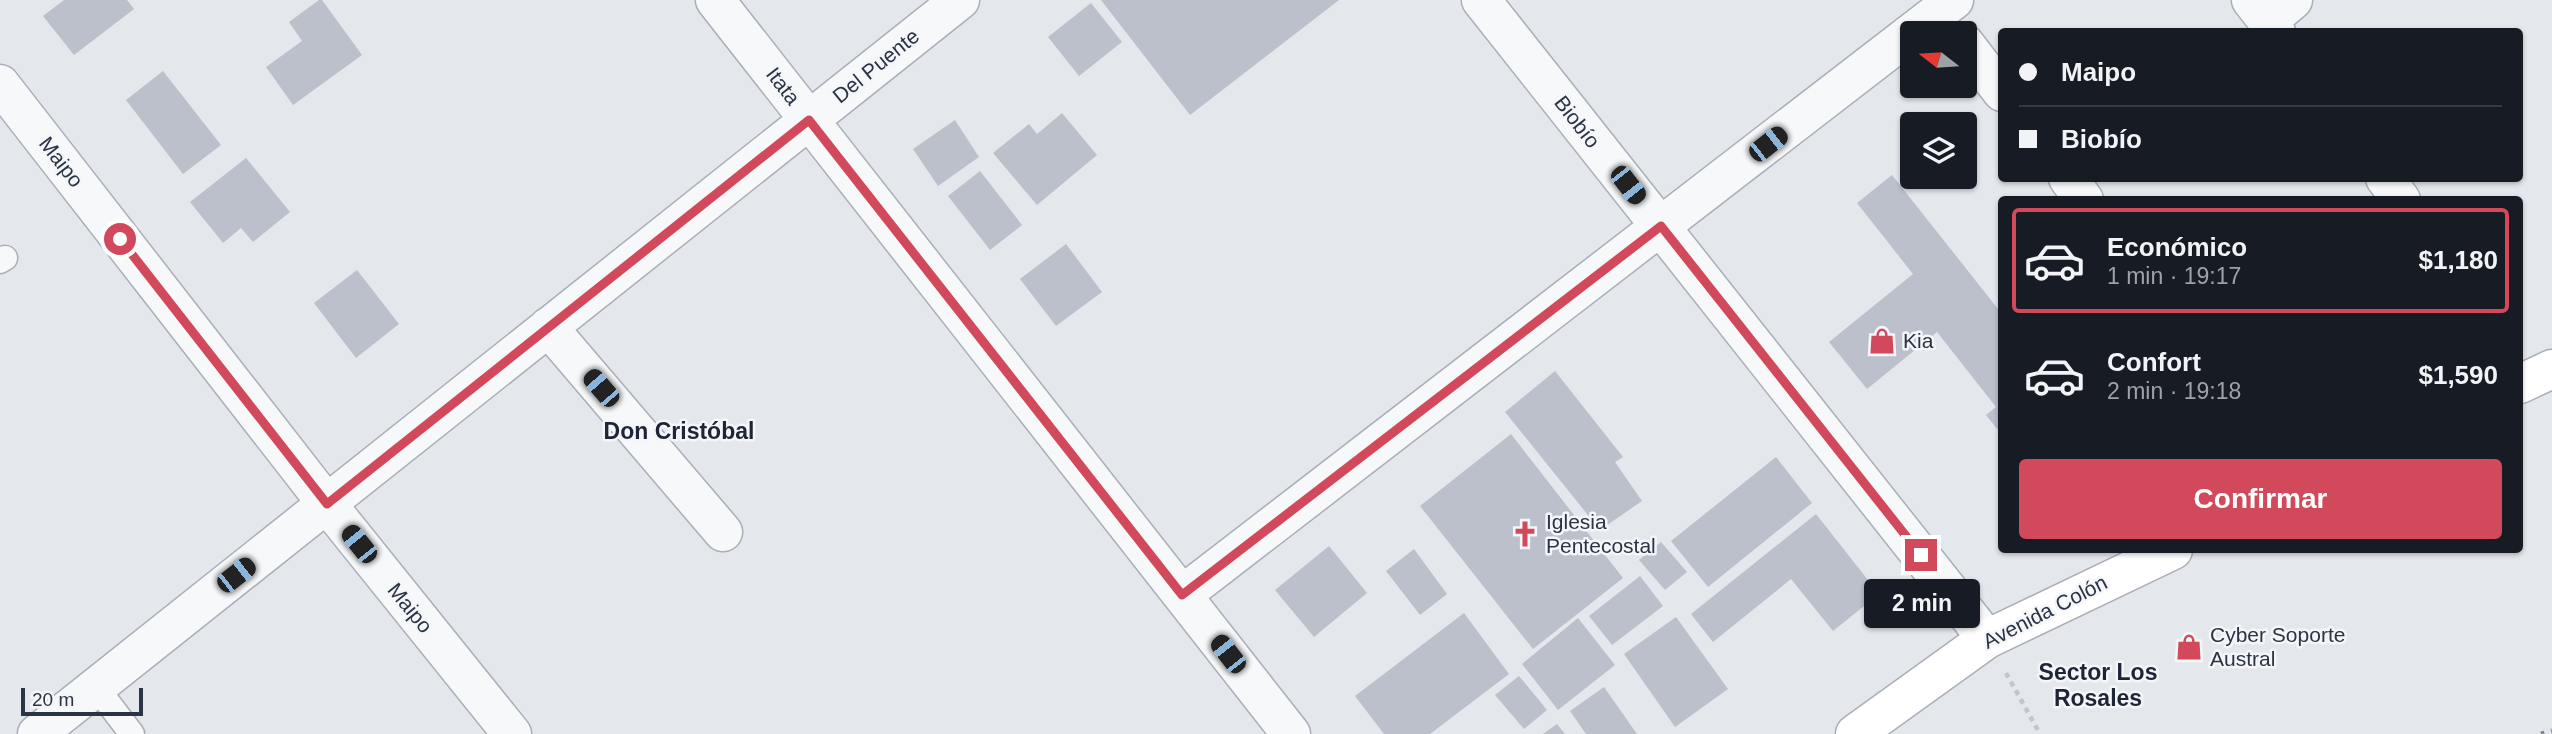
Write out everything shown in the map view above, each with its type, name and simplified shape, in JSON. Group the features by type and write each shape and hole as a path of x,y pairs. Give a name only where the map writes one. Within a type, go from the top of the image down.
{"main road":[{"name":"Avenida Colón","path":"1855,734 1987,639 2167,553"}],"street":[{"name":"Itata","path":"715,0 1291,734"},
{"name":"Del Puente","path":"37,734 960,0"},
{"name":"Biobío","path":"1481,0 1987,639"},
{"path":"1182,595 1661,226 1946,11"},
{"path":"1978,61 1998,87"},
{"name":"Maipo","path":"0,84 327,504 512,734"},
{"path":"548,327 723,532"}],"lane":[{"path":"96,687 132,734"}],"path":[{"path":"1987,639 2040,734"}],"building":[{"path":"64,0 127,0 134,9 74,55 43,16"},
{"path":"322,0 362,55 293,105 266,67 302,41 289,22"},
{"path":"1101,0 1339,0 1190,115"},
{"path":"1091,3 1122,42 1079,76 1048,37"},
{"path":"163,71 221,145 183,174 126,100"},
{"path":"1062,113 1097,155 1037,205 993,153 1029,124 1037,134"},
{"path":"955,120 979,157 938,186 913,149"},
{"path":"246,158 290,212 253,242 241,228 223,243 190,202"},
{"path":"980,171 1022,225 990,250 948,196"},
{"path":"1892,175 1900,189 1903,189 1998,309 1998,430 1986,415 1996,407 1937,332 1867,389 1829,342 1913,274 1857,203"},
{"path":"1066,244 1102,292 1056,326 1020,279"},
{"path":"357,270 399,324 356,358 314,303"},
{"path":"1555,371 1623,457 1615,462 1642,501 1600,530 1505,412"},
{"path":"1511,434 1623,578 1533,649 1420,506"},
{"path":"1776,457 1812,503 1708,587 1671,541"},
{"path":"1816,514 1879,594 1833,631 1791,579 1713,642 1691,614"},
{"path":"1661,542 1687,572 1665,590 1639,560"},
{"path":"1329,546 1367,593 1314,637 1275,590"},
{"path":"1414,549 1447,594 1420,615 1386,571"},
{"path":"1640,576 1663,606 1612,645 1589,616"},
{"path":"1464,613 1509,674 1430,734 1384,734 1355,696"},
{"path":"1676,617 1728,689 1675,727 1624,654"},
{"path":"1578,618 1615,665 1558,710 1522,664"},
{"path":"1519,676 1547,710 1524,729 1495,695"},
{"path":"1604,687 1637,734 1586,734 1570,711"},
{"path":"1557,724 1565,734 1543,734"}],"railway":[{"path":"2541,734 2552,731"}],"place":[{"name":"Kia","path":"1882,341"},
{"name":"Iglesia Pentecostal","path":"1525,534"},
{"name":"Cyber Soporte Austral","path":"2189,647"}],"district":[{"name":"Don Cristóbal","path":"679,431"},
{"name":"Sector Los Rosales","path":"2098,685"}],"route":[{"path":"120,239 327,504 809,120 1182,595 1661,226 1921,555"}]}
